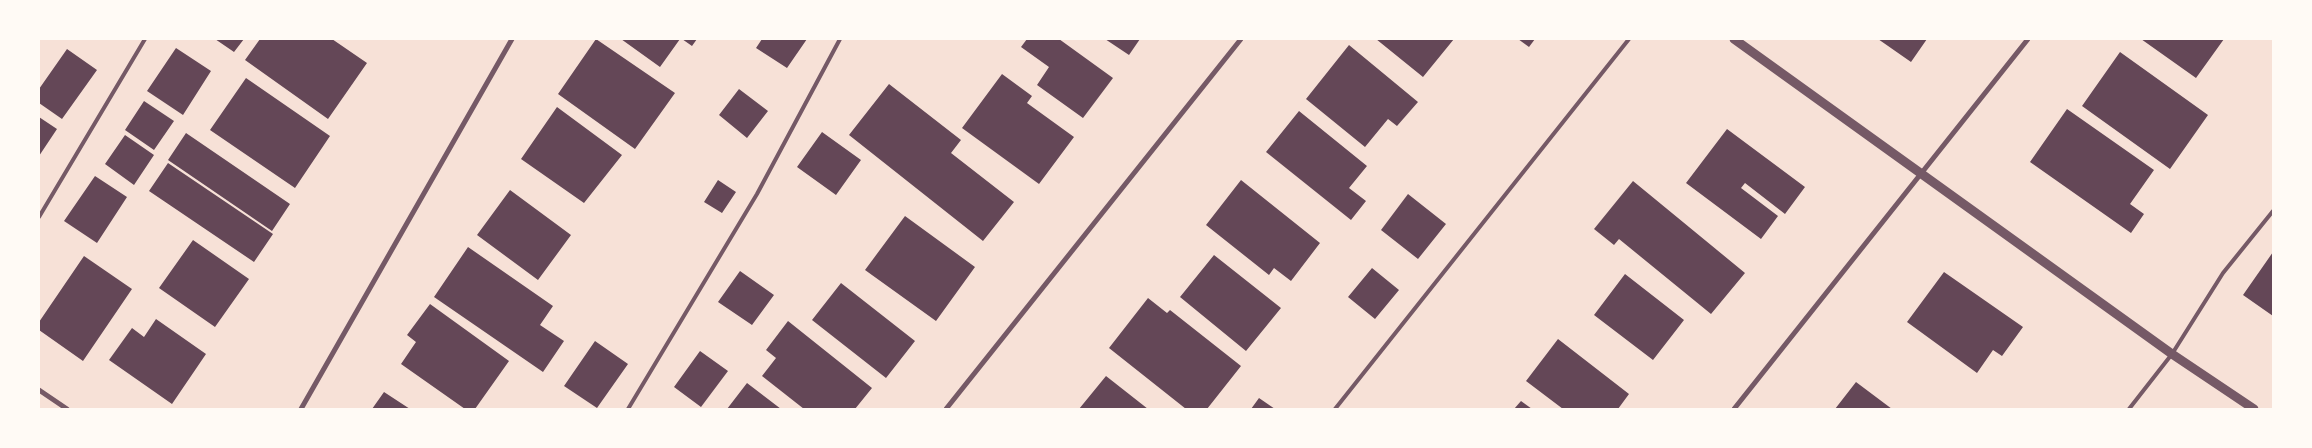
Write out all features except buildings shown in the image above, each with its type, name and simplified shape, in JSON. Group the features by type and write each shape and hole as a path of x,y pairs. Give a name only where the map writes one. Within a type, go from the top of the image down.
{"street":[{"path":"301,409 512,39"},
{"path":"946,409 1241,39"},
{"path":"1734,39 2172,354 2254,409"},
{"path":"1734,409 2028,39"},
{"path":"39,390 67,409"}],"lane":[{"path":"39,216 145,39"},
{"path":"628,409 757,194 840,39"},
{"path":"1335,409 1629,39"},
{"path":"2129,409 2172,354 2223,273 2273,210"}]}
